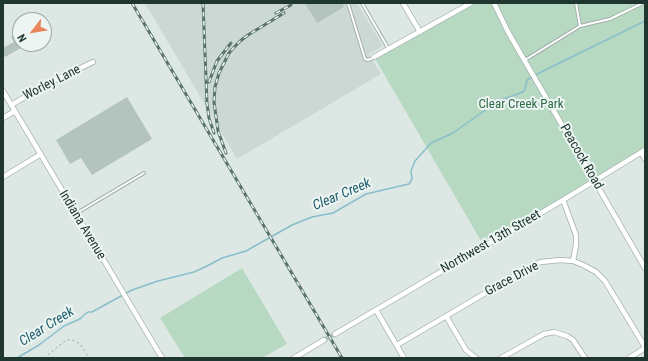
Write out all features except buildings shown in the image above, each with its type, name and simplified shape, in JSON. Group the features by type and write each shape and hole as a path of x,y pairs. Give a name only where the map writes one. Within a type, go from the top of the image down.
{"street":[{"path":"403,3 420,32"},
{"path":"374,57 471,3"},
{"name":"Peacock Road","path":"494,3 508,32 645,268"},
{"name":"Worley Lane","path":"11,105 51,82 93,62"},
{"name":"Indiana Avenue","path":"3,91 162,358"},
{"path":"3,118 15,111"},
{"path":"643,151 645,159"},
{"name":"Northwest 13th Street","path":"336,334 643,151"},
{"path":"3,177 17,170 41,154"},
{"path":"563,200 576,235 573,261"},
{"name":"Grace Drive","path":"397,345 533,265 541,262 560,260 573,261 583,265 596,272 605,281 645,348"},
{"path":"376,310 404,358"},
{"path":"446,316 466,350 476,358"},
{"path":"500,358 544,334 554,332 567,336 573,340 584,358"},
{"path":"294,358 324,340"},
{"path":"629,358 645,348"}],"lane":[{"path":"348,3 365,59 370,60 374,57"},
{"path":"362,3 389,49"},
{"path":"576,3 580,26"},
{"path":"526,62 580,26 610,19 643,3"},
{"path":"76,214 144,173"}],"path":[{"path":"44,358 66,340 73,340 80,344 89,358"}],"shaded area":[{"path":"145,3 357,3 383,46 369,54 381,74 237,159"}],"green space":[{"name":"Clear Creek Park","path":"471,3 645,3 645,150 484,246 374,57"},
{"path":"242,268 287,344 262,358 185,358 160,318"}],"waterway":[{"name":"Clear Creek","path":"535,75 645,21"},
{"name":"Clear Creek","path":"17,358 39,345 64,326 80,319 88,312 92,312 132,290 158,281 194,272 222,258 246,251 292,225 312,217 333,213 366,194 409,184 412,179 411,171 415,161 431,143 453,133 498,101 523,92 527,80 532,77"}],"tunnel":[{"path":"324,340 335,334"}],"railway":[{"path":"132,3 342,358"},
{"path":"203,3 207,104 209,118 214,133"},
{"path":"276,13 291,5"},
{"path":"226,153 218,131 214,102 215,87 219,73 229,53 239,42 284,13"},
{"path":"209,82 217,61 231,43"}]}
